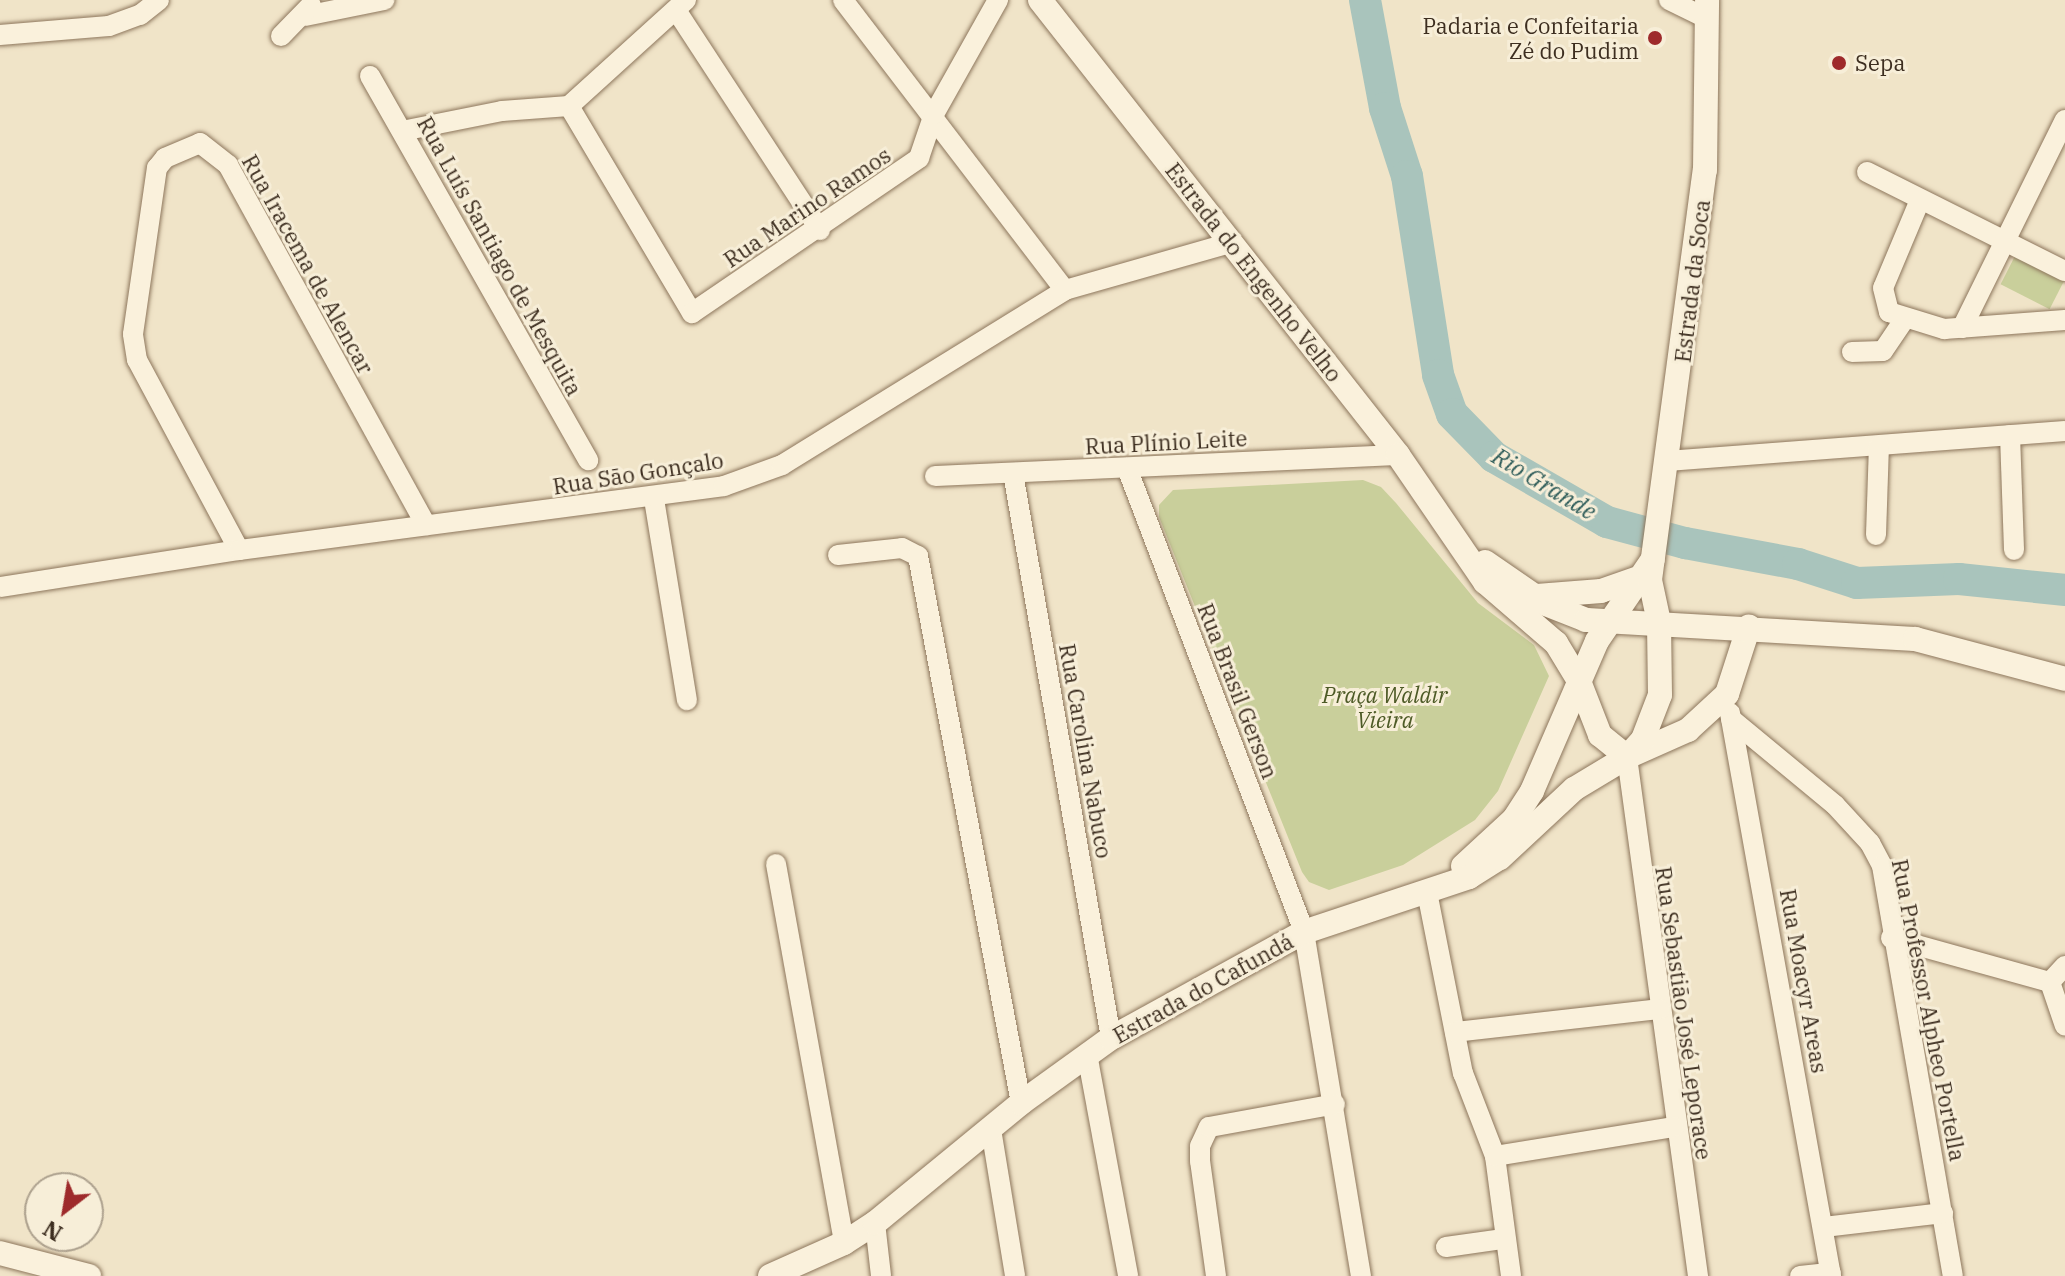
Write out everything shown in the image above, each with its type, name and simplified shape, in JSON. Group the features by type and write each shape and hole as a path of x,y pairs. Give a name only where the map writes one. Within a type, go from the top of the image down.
{"street":[{"path":"0,35 109,26 140,15 159,0"},
{"path":"281,36 310,8 384,0"},
{"path":"843,0 934,114 1065,290"},
{"name":"Rua Marino Ramos","path":"569,106 692,313 820,230 919,158 934,114 998,0"},
{"name":"Estrada do Engenho Velho","path":"1040,0 1398,455 1485,582 1556,643 1579,681 1591,722 1627,757"},
{"path":"1669,0 1708,10"},
{"path":"402,131 502,111 569,106 681,5 820,230"},
{"name":"Estrada da Soca","path":"1659,622 1650,580 1702,208 1708,10"},
{"name":"Rua Luís Santiago de Mesquita","path":"370,76 588,460"},
{"path":"1962,328 2065,120"},
{"name":"Rua Iracema de Alencar","path":"239,550 137,360 133,334 157,168 165,158 200,143 228,165 426,525"},
{"path":"1867,172 2065,271"},
{"path":"1920,200 1883,288 1889,312 1927,328 2065,320"},
{"name":"Rua São Gonçalo","path":"0,587 239,550 654,499 724,486 782,465 1065,290 1230,243"},
{"path":"1852,352 1883,351 1904,320"},
{"path":"1667,461 2065,431"},
{"path":"2010,435 2014,550"},
{"path":"1876,535 1879,446"},
{"name":"Rua Plínio Leite","path":"935,476 1398,455"},
{"name":"Rua Brasil Gerson","path":"1127,468 1304,932 1335,1104 1361,1276"},
{"name":"Rua Carolina Nabuco","path":"1013,473 1111,1038"},
{"path":"654,499 687,700"},
{"name":"Estrada do Engenho Velho","path":"1463,546 1533,596 1574,616 1610,624 1659,622 1749,626 1915,639 2065,679"},
{"path":"838,555 902,548 918,556 1021,1103"},
{"path":"1610,624 1655,552"},
{"path":"1533,596 1601,591 1636,579"},
{"name":"Estrada do Cafundá","path":"770,1276 844,1243 875,1223 1021,1103 1111,1038 1304,932 1469,877 1500,858 1574,789 1627,757 1656,714 1659,622"},
{"name":"Estrada do Cafundá","path":"1432,890 1514,819 1542,771 1579,681 1610,624"},
{"path":"1627,757 1688,730 1727,694 1749,626"},
{"name":"Rua Moacyr Areas","path":"1727,694 1831,1274"},
{"name":"Rua Professor Alpheo Portella","path":"1731,719 1824,794 1870,843 1882,866 1891,938 1953,1276"},
{"name":"Rua Sebastião José Leporace","path":"1627,757 1674,1127 1698,1276"},
{"path":"776,864 844,1243"},
{"path":"1432,890 1463,1073 1495,1156 1503,1239 1511,1276"},
{"path":"1891,938 2050,982"},
{"path":"2050,982 2065,966"},
{"path":"2050,982 2065,1026"},
{"path":"1455,1032 1660,1009"},
{"path":"1087,1054 1128,1276"},
{"path":"1216,1276 1200,1161 1200,1146 1209,1127 1335,1104"},
{"path":"1495,1156 1674,1127"},
{"path":"991,1129 1015,1276"},
{"path":"1824,1227 1943,1213"},
{"path":"875,1223 881,1276"},
{"path":"1446,1247 1503,1239"},
{"path":"0,1253 89,1276"},
{"path":"1800,1276 1831,1274"}],"green space":[{"path":"2016,254 2065,279 2050,309 2001,284"},
{"name":"Praça Waldir Vieira","path":"1363,480 1381,487 1396,503 1478,603 1534,645 1549,676 1498,791 1475,820 1403,865 1329,890 1309,882 1302,872 1159,517 1159,505 1173,490"}],"waterway":[{"name":"Rio Grande","path":"1365,0 1385,108 1407,176 1438,375 1452,414 1494,457 1607,522 1685,543 1798,564 1857,583 1959,579 2065,590"}],"place":[{"name":"Padaria e Confeitaria Zé do Pudim","path":"1655,38"},
{"name":"Sepa","path":"1839,63"}]}
